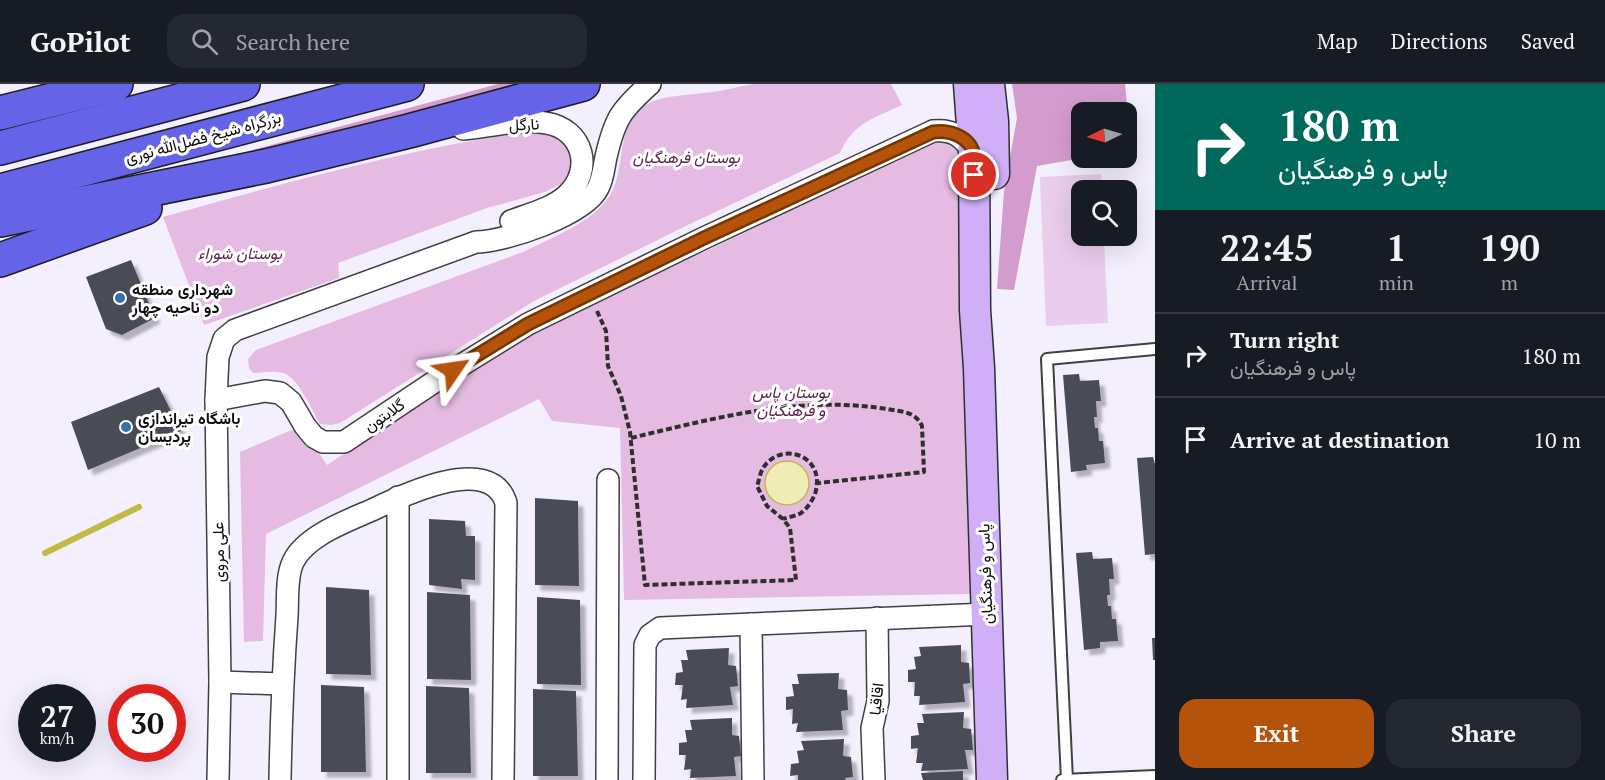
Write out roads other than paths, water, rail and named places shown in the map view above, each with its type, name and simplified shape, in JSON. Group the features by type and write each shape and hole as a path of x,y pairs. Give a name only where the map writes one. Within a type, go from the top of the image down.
{"highway":[{"path":"0,113 116,84"},
{"path":"0,148 243,84"},
{"name":"بزرگراه شیخ فضل‌الله نوری","path":"0,191 407,84"},
{"path":"0,220 266,166 410,131 583,84"},
{"path":"0,260 84,228 266,166"}],"street":[{"name":"نارگل","path":"235,330 476,242 489,242 564,217 589,200 598,188 610,141 620,114 629,102 650,84"},
{"name":"پاس و فرهنگیان","path":"969,84 974,153 975,310 979,368 992,780"},
{"name":"پاس و فرهنگیان","path":"979,368 988,325 993,217 994,141 989,84"},
{"name":"نارگل","path":"410,131 444,131 526,122 545,123 559,127 577,140 582,162 580,176 565,197 550,206 486,230 476,242"},
{"name":"گلابتون","path":"216,400 265,391 280,393 291,402 304,426 314,437 323,442 344,442 434,382 528,324 704,238 933,132 945,130 955,132 964,139 974,153"},
{"name":"علی مروی","path":"218,780 220,682 216,400 218,357 224,339 235,330"},
{"path":"280,780 282,684 290,579 291,568 298,553 308,543 334,527 398,497 438,482 457,479 490,484 504,494 506,503 503,780"},
{"path":"607,780 608,480"},
{"path":"398,497 398,780"},
{"path":"644,780 645,645 650,635 660,628 987,615"},
{"name":"اقاقیا","path":"874,780 872,728 878,701 877,618"},
{"path":"751,624 753,780"},
{"path":"220,682 282,684"}],"lane":[{"path":"1067,780 1047,359 1155,349"},
{"path":"1062,780 1155,776"}],"waterway":[{"path":"45,553 139,507"}],"place":[{"name":"شهرداری منطقه دو ناحیه چهار","path":"120,298"},
{"name":"باشگاه تیراندازی پردیسان","path":"126,427"}],"park label":[{"name":"بوستان فرهنگیان","path":"686,157"},
{"name":"بوستان شوراء","path":"240,253"},
{"name":"بوستان پاس و فرهنگیان","path":"791,401"}]}
